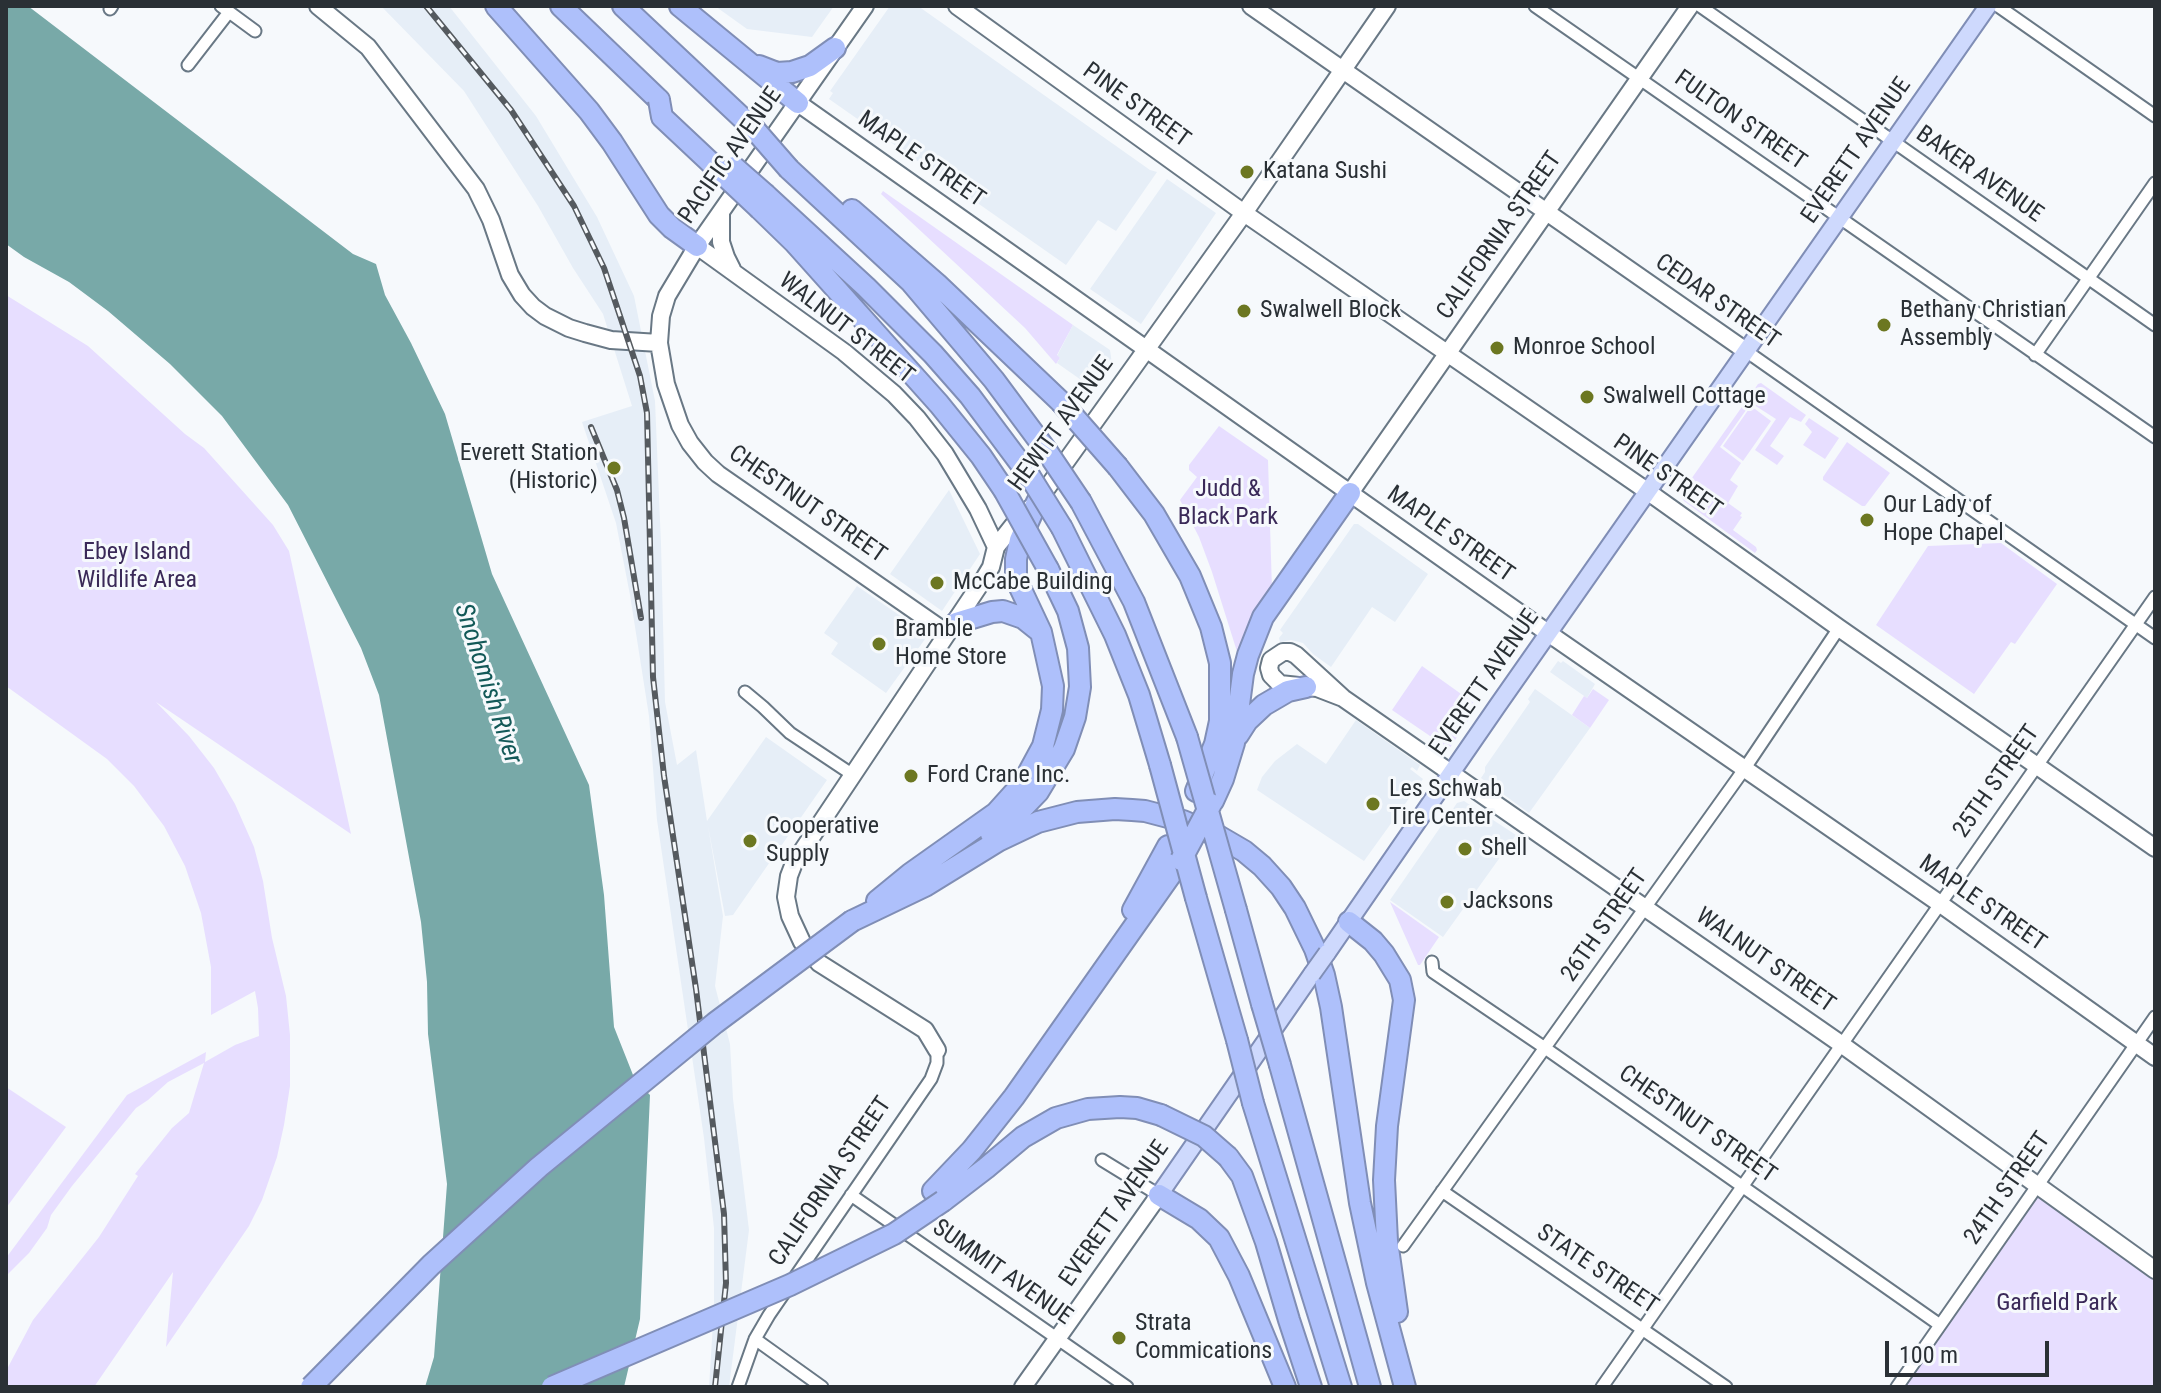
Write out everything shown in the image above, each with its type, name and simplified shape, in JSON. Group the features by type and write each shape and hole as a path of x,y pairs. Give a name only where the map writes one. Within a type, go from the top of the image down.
{"highway":[{"path":"496,6 589,111 659,215 697,246"},
{"path":"561,6 659,100 662,117 866,287 933,354 1008,444 1062,528 1115,635 1139,695 1253,1103 1341,1387"},
{"path":"623,6 911,282 994,380 1081,502 1134,602 1187,737 1370,1387"},
{"path":"680,6 798,103"},
{"path":"745,60 777,73 792,72 810,66 835,48"},
{"path":"791,165 884,236 990,333 1061,402 1118,467 1154,514 1190,576 1211,627 1220,663 1220,721 1203,798 1174,853 1093,984 938,1196"},
{"path":"763,202 795,243 939,404 981,456 1004,490 1068,611 1080,670 1075,717 1064,749 1038,792 1014,817 852,921"},
{"path":"1203,798 1223,779 1234,743 1243,674 1263,617 1350,493"},
{"path":"311,1387 431,1265 539,1167 703,1032 910,874 996,813 1023,783 1043,746 1052,710 1053,686 1041,632 1016,579 1020,540 1037,502"},
{"path":"952,628 992,612 1003,611 1023,618 1041,632"},
{"path":"1234,743 1247,721 1264,705 1288,691 1306,687"},
{"path":"852,921 925,886 998,841 1038,822 1077,812 1115,809 1145,811 1183,821 1232,844 1262,866 1295,908 1324,975 1362,1214 1377,1283 1407,1387"},
{"path":"1349,922 1384,954 1400,980 1404,1000 1387,1126 1384,1180 1389,1263 1407,1387"},
{"path":"552,1387 756,1301 858,1251 900,1219 986,1168 1023,1137 1056,1118 1088,1109 1120,1107 1161,1115 1204,1136 1228,1157 1242,1176 1311,1387"},
{"path":"1159,1195 1199,1219 1219,1238 1239,1276 1285,1387"}],"main road":[{"name":"EVERETT AVENUE","path":"1159,1195 1988,6"}],"street":[{"path":"318,6 368,47 476,189 491,220 510,275 533,307 569,328 585,333 611,340 659,343"},
{"name":"PACIFIC AVENUE","path":"659,343 661,316 667,296 697,246 865,6"},
{"name":"PINE STREET","path":"957,6 1244,213 2155,848"},
{"name":"CEDAR STREET","path":"1251,6 2155,638"},
{"name":"HEWITT AVENUE","path":"937,1050 925,1030 819,963 802,942 790,916 786,897 789,876 804,845 991,567 996,547 1037,502 1147,350 1387,6"},
{"name":"FULTON STREET","path":"1535,6 2155,437"},
{"name":"CALIFORNIA STREET","path":"1350,493 1690,6"},
{"name":"BAKER AVENUE","path":"1700,6 2155,325"},
{"path":"1998,6 2155,116"},
{"path":"188,65 225,9 255,31"},
{"name":"MAPLE STREET","path":"798,103 2155,1057"},
{"path":"2035,355 2155,183"},
{"path":"721,213 721,242 735,274"},
{"name":"WALNUT STREET","path":"697,246 844,352 894,394 945,454 965,485 996,547"},
{"name":"CHESTNUT STREET","path":"659,343 666,384 680,425 705,462 718,474 952,628"},
{"name":"25TH STREET","path":"1602,1387 2155,597"},
{"name":"26TH STREET","path":"1403,1246 1745,768 1839,628"},
{"name":"WALNUT STREET","path":"1343,698 1317,688 1288,686 1276,681 1271,675 1271,660 1283,652 1296,655 1343,698 1841,1044 2155,1270"},
{"path":"745,692 790,733 853,775"},
{"name":"CHESTNUT STREET","path":"1432,962 1433,972 1940,1325"},
{"name":"24TH STREET","path":"1897,1387 2155,1017"},
{"name":"CALIFORNIA STREET","path":"738,1387 755,1339 931,1079 937,1063 937,1050"},
{"path":"1102,1160 1159,1195"},
{"name":"STATE STREET","path":"1442,1191 1726,1387"},
{"name":"SUMMIT AVENUE","path":"851,1195 1127,1387"},
{"name":"EVERETT AVENUE","path":"1023,1387 1159,1195"},
{"path":"755,1339 822,1387"}],"shaded area":[{"path":"381,6 449,6 536,116 597,217 634,296 655,401 665,702 677,765 696,750 707,821 766,737 827,780 733,915 725,916 708,826 723,916 715,986 730,1044 733,1099 749,1230 729,1387 709,1387 714,1307 714,1228 704,1138 657,820 649,716 616,523 582,422 632,406 603,314 538,206 464,91"},
{"path":"715,6 834,6 812,37 747,29"},
{"path":"890,6 918,6 1157,172 1116,231 1098,220 1066,265 829,99 833,93 830,91"},
{"path":"1167,179 1216,213 1141,324 1090,289"},
{"path":"1073,325 1110,350 1112,364 1094,389 1057,363 1060,358 1057,356"},
{"path":"949,490 980,554 942,611 890,574"},
{"path":"1354,524 1428,574 1395,622 1372,607 1331,667 1303,643 1291,640 1280,642 1283,633 1280,630"},
{"name":"Bramble Home Store","path":"857,586 928,635 886,693 831,654 838,643 824,633"},
{"path":"1558,661 1563,661 1595,684 1587,698 1550,672"},
{"path":"1535,689 1590,728 1529,813 1481,778 1485,767 1530,702 1528,699"},
{"path":"1356,720 1420,765 1417,771 1412,767 1410,769 1423,779 1364,861 1257,790 1262,777 1275,761 1297,744 1326,764"},
{"path":"1464,801 1516,835 1443,937 1390,900 1457,803"}],"green space":[{"path":"883,191 1073,325 1057,355 1060,358 1056,364 1025,328 881,194"},
{"name":"Ebey Island Wildlife Area","path":"6,295 88,346 204,448 273,525 289,551 351,834 156,702 214,768 235,804 254,847 286,996 290,1086 277,1157 249,1226 166,1347 173,1272 94,1387 6,1387 6,1371 33,1320 99,1237 138,1176 135,1174 172,1128 189,1113 204,1063 168,1082 136,1108 72,1186 29,1253 6,1276 6,1258 127,1095 206,1052 205,1062 259,1036 258,1008 255,991 211,1015 211,967 201,913 185,866 164,826 134,786 107,759 6,686"},
{"path":"1761,383 1806,415 1801,422 1790,417 1770,446 1784,456 1777,465 1755,450 1776,419 1751,403 1720,447 1741,463 1730,480 1738,486 1728,503 1742,513 1733,530 1756,547 1755,553 1681,497"},
{"path":"1751,406 1771,421 1743,461 1723,446"},
{"path":"1809,418 1839,438 1825,459 1803,445 1812,432 1805,424"},
{"name":"Judd & Black Park","path":"1219,426 1268,460 1272,590 1239,658 1199,537 1180,500 1197,477 1189,470 1189,465"},
{"path":"1847,442 1890,473 1865,506 1823,480"},
{"path":"2001,543 2057,584 2015,644 2011,642 1974,694 1876,625 1928,546"},
{"path":"1422,666 1478,706 1449,749 1392,710"},
{"path":"1593,689 1609,700 1590,728 1572,715 1584,696 1587,698"},
{"path":"1390,902 1439,937 1420,965 1418,965"},
{"path":"6,1087 66,1127 6,1208"},
{"name":"Garfield Park","path":"2037,1187 2155,1270 2155,1387 1897,1387"}],"water":[{"name":"Snohomish River","path":"6,6 28,6 353,254 376,264 385,295 445,414 492,574 589,785 604,895 614,1027 635,1080 650,1095 640,1319 624,1387 425,1387 434,1357 447,1184 428,1034 421,922 379,695 361,648 288,505 222,416 170,364 108,311 69,282 6,244"}],"railway":[{"path":"426,6 511,110 574,206 604,268 640,376 647,413 653,677 724,1214 726,1283 715,1387"},
{"path":"591,427 617,490 641,618"}],"place":[{"name":"Katana Sushi","path":"1247,172"},
{"name":"Swalwell Block","path":"1244,311"},
{"name":"Bethany Christian Assembly","path":"1884,325"},
{"name":"Monroe School","path":"1497,348"},
{"name":"Swalwell Cottage","path":"1587,397"},
{"name":"Everett Station (Historic)","path":"614,468"},
{"name":"Our Lady of Hope Chapel","path":"1867,520"},
{"name":"McCabe Building","path":"937,583"},
{"name":"Bramble Home Store","path":"879,644"},
{"name":"Ford Crane Inc.","path":"911,776"},
{"name":"Les Schwab Tire Center","path":"1373,804"},
{"name":"Cooperative Supply","path":"750,841"},
{"name":"Shell","path":"1465,849"},
{"name":"Jacksons","path":"1447,902"},
{"name":"Strata Commications","path":"1119,1338"}]}
